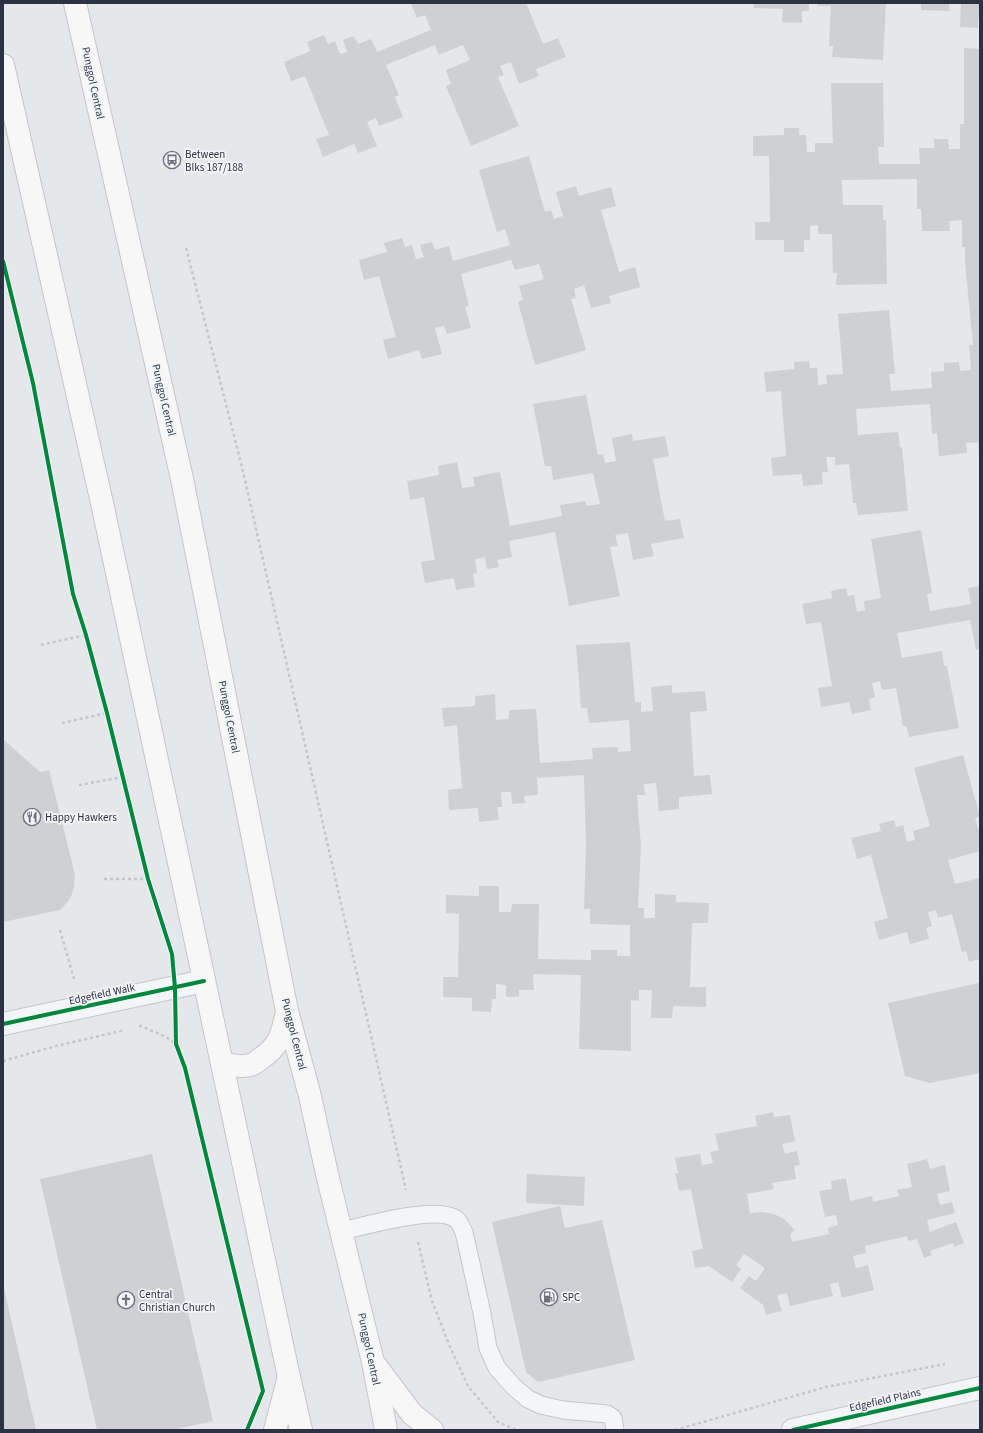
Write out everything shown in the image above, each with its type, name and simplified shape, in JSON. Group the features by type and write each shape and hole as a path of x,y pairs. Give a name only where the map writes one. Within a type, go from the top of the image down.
{"main road":[{"name":"Punggol Central","path":"75,3 182,480 287,1011 310,1096 327,1174 373,1362 386,1430"},
{"path":"3,65 102,503 301,1430"},
{"path":"222,1064 238,1066 252,1065 266,1055 278,1042 284,1028 287,1011"},
{"path":"373,1362 412,1414 432,1430"},
{"path":"275,1430 289,1377"}],"street":[{"name":"Edgefield Walk","path":"3,1024 204,981"},
{"name":"Edgefield Plains","path":"793,1430 980,1388"}],"lane":[{"path":"342,1231 412,1215 449,1216 458,1221 464,1232 482,1313 488,1348 497,1368 514,1387 528,1398 541,1405 563,1410 607,1414 613,1418 615,1430"}],"path":[{"path":"186,248 242,468 432,1301 450,1347 468,1386 498,1422 516,1430"},
{"path":"84,628 88,642"},
{"path":"41,645 86,635"},
{"path":"105,706 109,720"},
{"path":"62,723 107,713"},
{"path":"121,770 125,784"},
{"path":"79,785 123,777"},
{"path":"146,871 151,886"},
{"path":"104,879 148,878"},
{"path":"60,930 76,986"},
{"path":"134,1028 142,1026 166,1037 176,1044"},
{"path":"3,1061 126,1029"},
{"path":"176,1037 176,1044 179,1050"},
{"path":"675,1430 826,1387 949,1363"}],"building":[{"path":"411,3 526,3 543,44 558,38 566,57 536,69 539,76 519,84 511,62 500,66 504,75 498,77 519,126 471,146 446,86 451,84 446,70 470,60 463,45 439,55 435,45 386,65 399,95 395,97 403,117 379,126 376,118 367,122 377,146 358,153 354,144 323,157 316,139 329,135 305,76 291,81 284,62 310,51 307,42 324,35 328,44 335,41 340,54 347,52 343,40 354,36 358,44 371,39 377,52 431,30 425,15 417,18"},
{"path":"754,3 809,3 809,11 802,11 802,23 782,22 783,9 754,8"},
{"path":"817,3 886,3 883,60 832,57 833,46 829,46 831,6 817,6"},
{"path":"921,3 949,3 949,11 921,10"},
{"path":"961,3 980,3 978,28 960,27"},
{"path":"964,48 980,49 980,454 978,442 966,443 967,453 939,456 937,433 932,434 930,404 856,409 858,435 898,432 900,447 902,447 908,511 858,515 856,503 853,503 849,464 835,465 835,457 826,457 828,472 822,472 823,484 803,486 802,474 773,476 771,458 786,456 781,391 766,392 764,372 794,369 794,362 809,361 810,368 817,368 818,385 827,384 826,375 843,374 838,314 889,310 895,374 889,374 891,391 932,388 931,372 944,371 944,363 959,362 960,371 971,370 969,345 973,345 965,262 965,247 962,247 962,220 949,221 950,231 922,231 921,209 917,209 917,179 842,180 843,205 883,205 883,220 886,220 887,284 836,285 837,273 833,273 832,234 818,234 818,225 810,226 810,240 804,240 804,252 784,252 784,240 755,240 755,222 770,222 769,156 753,156 753,136 784,135 784,128 799,128 799,135 806,135 807,152 815,152 815,143 833,143 831,83 883,83 884,147 878,147 879,164 920,164 919,148 934,148 934,139 948,139 949,149 960,149 960,124 964,124"},
{"path":"529,156 545,212 551,210 554,219 563,216 556,192 576,186 579,196 611,187 616,206 601,210 619,272 635,267 640,287 609,296 611,303 591,308 584,285 574,289 576,298 571,299 586,350 535,365 518,302 523,300 519,286 544,279 539,264 515,270 511,260 461,274 469,306 465,307 471,328 447,334 444,326 435,328 442,354 422,359 419,350 388,359 383,340 396,337 379,276 364,280 359,260 387,252 384,243 402,238 405,247 412,245 416,259 424,257 420,245 432,242 435,250 449,246 453,261 510,245 505,229 497,232 479,170"},
{"path":"586,395 598,455 603,454 605,463 616,461 612,438 632,434 633,441 665,436 669,456 653,459 665,521 680,519 684,538 651,544 654,556 633,560 628,533 615,535 618,546 610,547 620,596 569,606 555,532 509,541 512,557 497,560 499,567 487,569 485,557 475,559 477,573 473,574 475,587 456,590 454,578 425,583 421,562 435,560 424,497 410,500 407,481 439,475 438,466 457,462 462,488 475,486 473,477 500,472 510,526 562,516 560,505 586,501 586,506 600,504 593,473 553,480 551,466 545,466 533,404"},
{"path":"921,530 932,593 927,594 930,611 971,604 968,588 980,586 980,649 976,650 970,620 897,633 902,658 942,651 944,666 947,666 959,728 909,737 906,726 903,726 896,688 882,690 880,681 872,683 875,697 869,699 871,710 852,714 849,702 821,707 818,688 832,686 821,622 806,624 802,604 832,598 831,591 846,588 848,596 854,595 857,612 865,610 864,601 881,598 871,539"},
{"path":"630,642 635,702 641,702 641,712 653,711 651,687 672,685 672,693 705,691 707,711 690,712 694,776 710,775 712,794 679,797 679,809 659,811 656,783 644,784 645,795 637,795 641,846 638,908 644,908 644,918 655,918 655,894 676,895 676,902 709,903 708,923 692,923 690,987 706,987 706,1007 673,1006 672,1018 651,1018 652,990 639,990 639,1001 631,1000 631,1051 579,1049 581,975 533,974 534,990 519,990 519,997 506,997 506,985 496,984 496,999 492,999 491,1012 472,1011 472,998 443,997 443,977 458,977 459,914 446,913 446,895 479,896 479,886 499,886 499,912 511,912 512,904 539,904 538,959 591,960 591,950 617,950 617,956 630,956 630,925 590,924 590,909 584,909 586,845 584,775 537,778 538,795 524,796 525,803 512,804 511,792 501,792 502,807 497,807 499,820 479,822 478,808 449,810 448,790 462,788 457,725 444,727 442,708 475,706 475,696 495,694 496,720 509,719 509,710 536,709 540,763 593,759 592,748 618,747 618,752 631,751 629,720 589,723 587,708 581,708 576,645"},
{"path":"3,739 40,772 49,770 75,875 74,888 70,899 60,910 3,922"},
{"path":"963,755 980,817 975,818 980,835 980,851 948,860 955,884 980,878 980,959 969,962 966,951 962,952 952,914 938,918 936,910 928,912 932,926 926,928 929,939 910,944 907,932 879,940 874,922 888,918 871,855 857,859 851,838 881,831 879,824 894,820 896,827 903,825 907,842 915,840 913,831 930,826 914,768"},
{"path":"979,983 980,1073 930,1083 905,1076 888,1003"},
{"path":"773,1112 774,1117 790,1115 795,1141 782,1144 785,1154 797,1151 800,1165 794,1166 796,1179 772,1183 774,1189 747,1194 750,1213 763,1212 774,1214 784,1219 795,1230 790,1234 792,1242 829,1234 828,1228 838,1225 836,1215 825,1217 819,1191 832,1189 831,1181 846,1178 850,1201 872,1196 873,1202 899,1196 897,1190 912,1187 907,1164 927,1159 930,1169 945,1165 950,1191 937,1194 940,1205 952,1202 955,1213 927,1220 930,1232 956,1222 964,1243 954,1247 953,1243 930,1251 932,1255 924,1258 917,1239 908,1241 907,1236 865,1246 866,1253 853,1256 856,1268 868,1265 874,1290 842,1298 838,1282 830,1284 833,1296 790,1306 787,1293 777,1295 782,1311 766,1315 763,1305 740,1288 749,1276 756,1281 765,1268 744,1254 736,1265 741,1269 732,1282 709,1266 695,1268 692,1251 703,1249 691,1189 679,1191 675,1173 678,1173 675,1158 700,1154 702,1165 713,1163 710,1152 719,1150 715,1134 757,1126 755,1116"},
{"name":"Central Christian Church","path":"152,1154 213,1421 172,1430 97,1430 40,1179"},
{"path":"527,1174 585,1177 584,1206 526,1203"},
{"path":"560,1206 565,1228 602,1220 635,1360 538,1382 526,1372 492,1222"},
{"path":"4,1288 36,1430 3,1430"}],"cycle path":[{"path":"3,261 33,383 73,594 86,635 107,713 148,879 172,954 175,988 176,1044 185,1068 263,1391 247,1430"},
{"path":"3,1024 204,981"},
{"path":"793,1430 980,1388"}],"place":[{"name":"Between Blks 187/188","path":"172,160"},
{"name":"Happy Hawkers","path":"32,817"},
{"name":"SPC","path":"549,1297"},
{"name":"Central Christian Church","path":"126,1300"}]}
